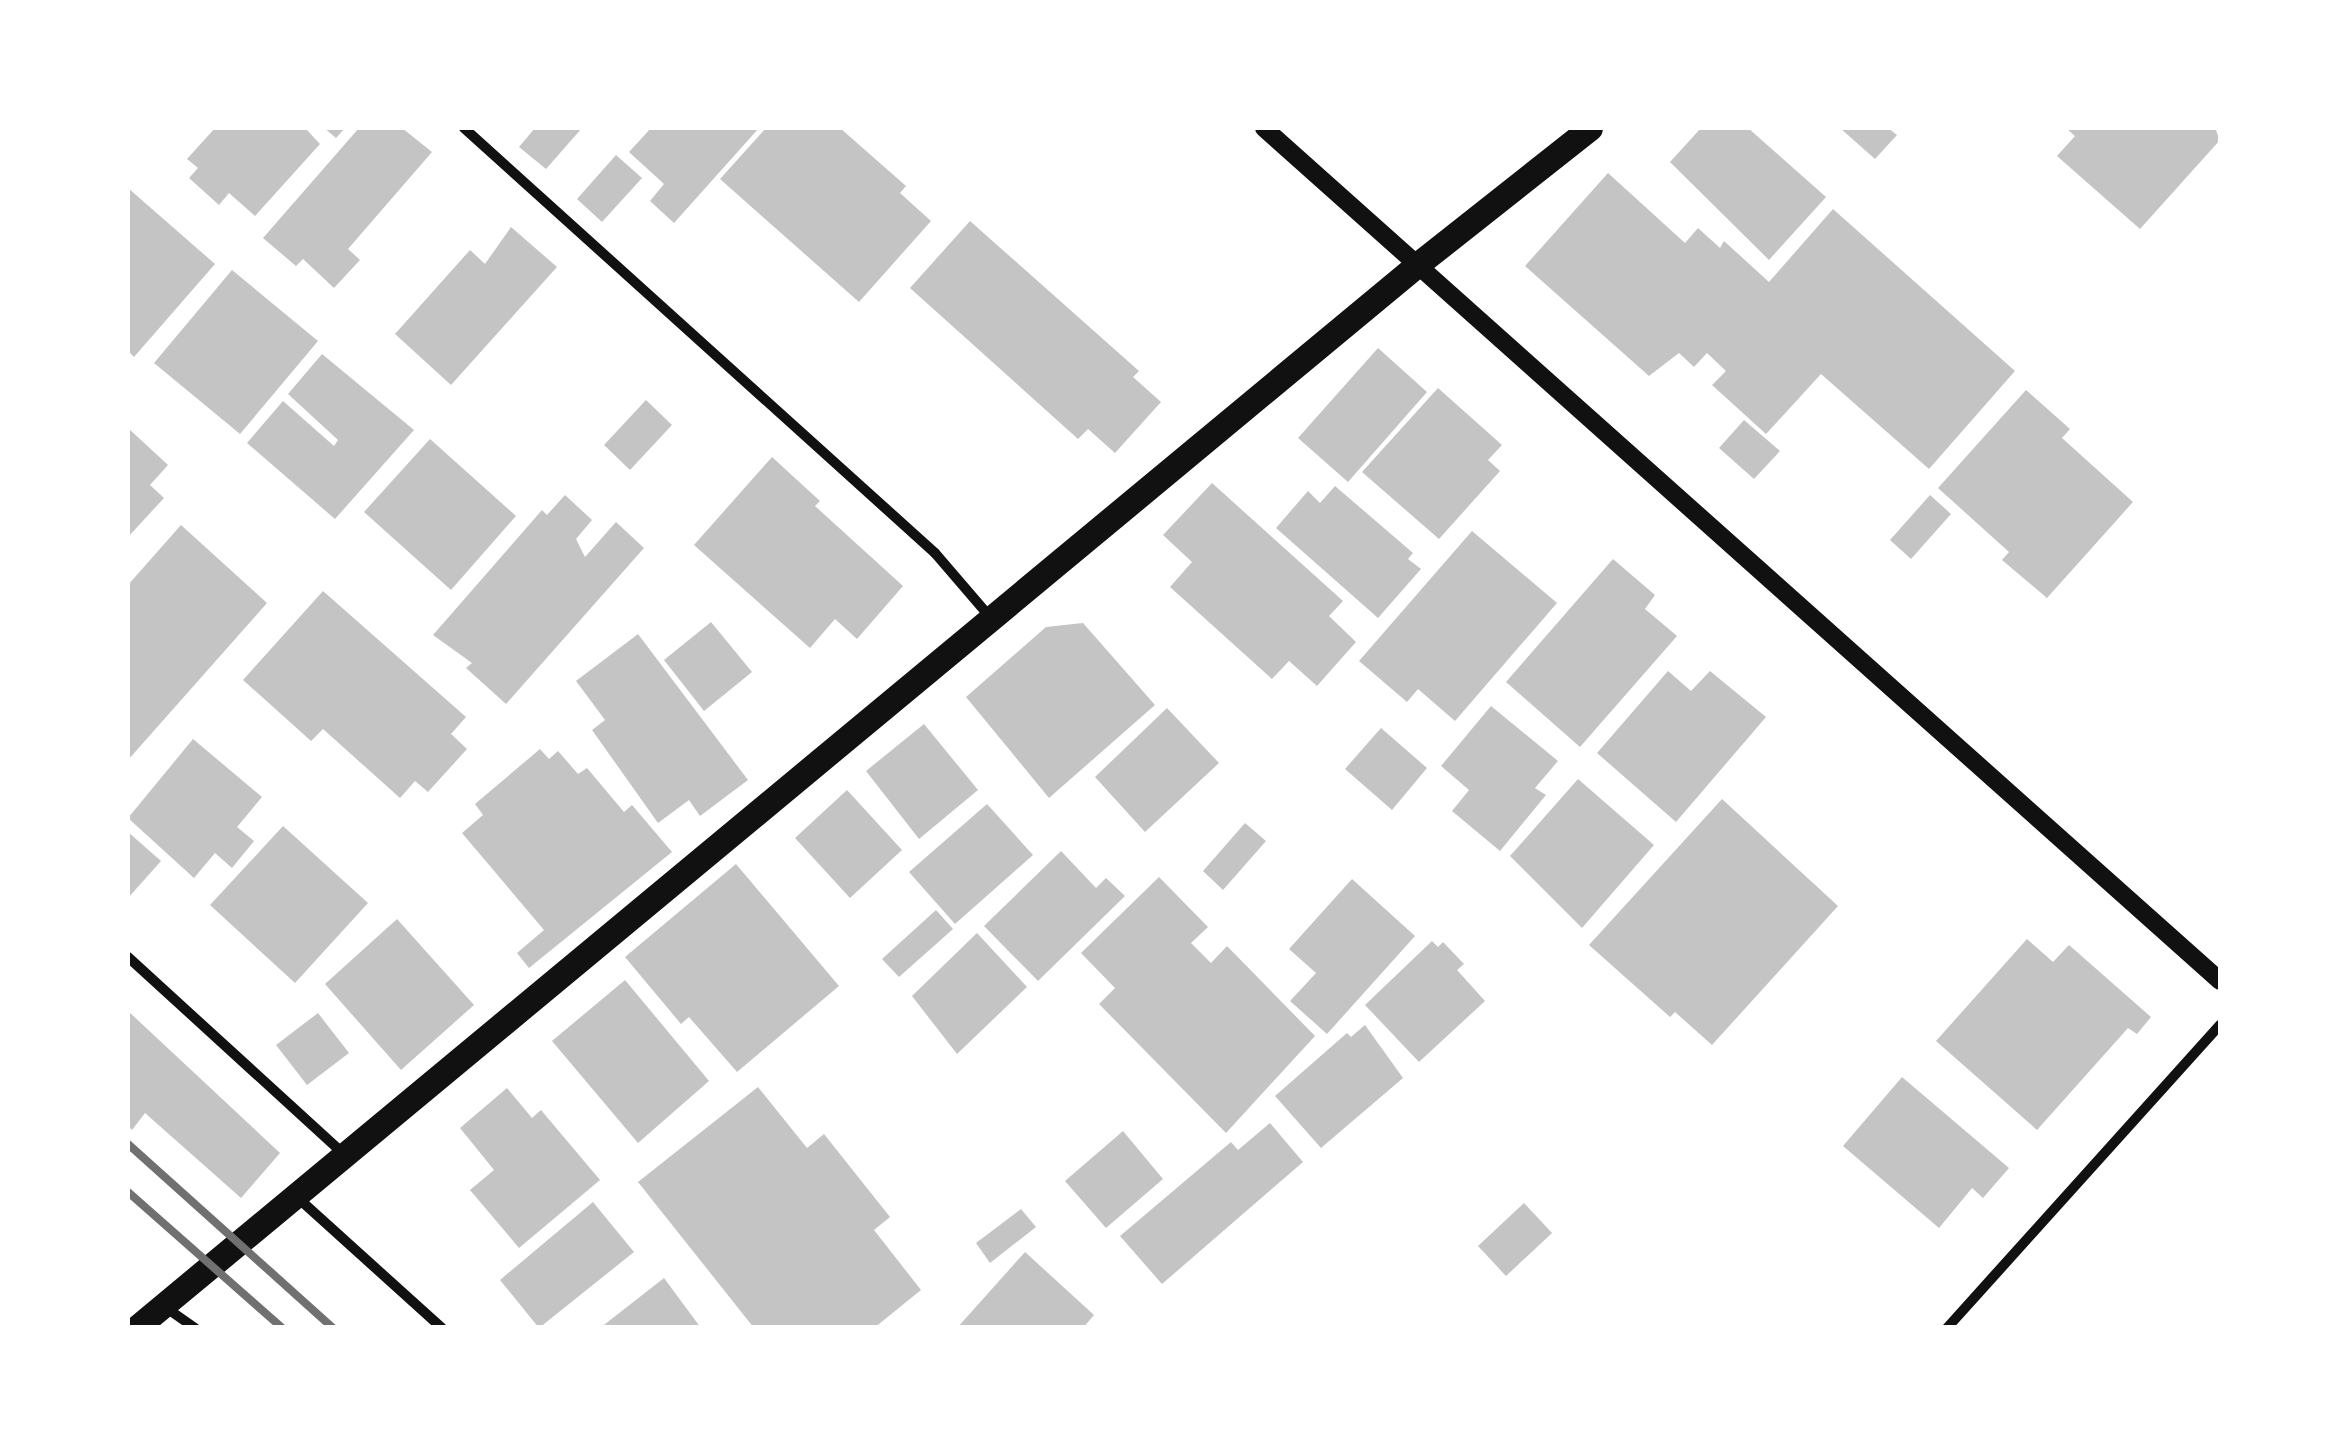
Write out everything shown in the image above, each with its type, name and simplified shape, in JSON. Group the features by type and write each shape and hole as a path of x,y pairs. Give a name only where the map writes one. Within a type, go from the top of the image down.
{"main road":[{"path":"136,1328 994,621 1418,264 1590,128"}],"street":[{"path":"464,128 936,553 994,621"},
{"path":"1264,128 2220,982"},
{"path":"128,957 346,1156"},
{"path":"1947,1328 2220,1025"},
{"path":"296,1196 442,1328"},
{"path":"164,1306 195,1328"}],"building":[{"path":"215,128 305,128 320,144 255,216 229,193 219,205 189,178 198,168 187,159"},
{"path":"324,128 345,128 336,138"},
{"path":"359,128 402,128 432,152 348,249 360,260 334,288 303,259 296,266 263,238"},
{"path":"535,128 582,128 546,169 519,147"},
{"path":"651,128 759,128 674,223 650,201 664,184 629,152"},
{"path":"766,128 840,128 906,186 900,193 931,221 859,302 720,179"},
{"path":"1701,128 1748,128 1826,197 1769,260 1670,162"},
{"path":"1840,128 1888,128 1897,135 1875,159"},
{"path":"2066,128 2215,128 2220,140 2140,229 2057,156 2075,136"},
{"path":"616,155 642,178 602,222 577,199"},
{"path":"1608,173 1685,243 1698,228 1720,248 1724,241 1769,282 1833,209 2015,371 1929,469 1821,374 1766,434 1712,385 1726,371 1707,353 1694,367 1679,353 1649,376 1525,266"},
{"path":"128,188 215,264 134,357 128,351"},
{"path":"970,221 1139,371 1133,377 1161,402 1115,453 1088,429 1078,439 910,288"},
{"path":"511,227 557,267 451,385 395,334 470,250 485,264"},
{"path":"232,270 318,341 240,434 154,363"},
{"path":"1378,348 1427,392 1348,482 1298,438"},
{"path":"322,354 414,430 335,519 247,443 283,401 334,446 338,440 288,394"},
{"path":"1438,388 1502,445 1488,460 1500,471 1439,539 1362,472"},
{"path":"2026,390 2070,429 2062,438 2133,502 2047,598 2002,560 2009,552 1938,488"},
{"path":"646,400 672,425 630,470 604,445"},
{"path":"1744,420 1780,451 1754,479 1719,448"},
{"path":"128,428 168,465 150,485 164,498 128,537"},
{"path":"430,439 516,516 451,590 364,512"},
{"path":"772,457 820,501 815,506 903,586 857,639 835,619 810,648 694,545"},
{"path":"1212,483 1343,601 1329,616 1356,642 1317,686 1289,661 1272,679 1170,587 1192,562 1163,535"},
{"path":"1335,486 1413,553 1408,559 1421,569 1378,618 1276,528 1308,491 1320,503"},
{"path":"565,495 592,520 576,539 585,557 616,522 644,548 506,704 466,668 472,663 433,635 542,510 547,515"},
{"path":"1930,495 1951,514 1911,559 1890,540"},
{"path":"181,525 267,603 128,760 128,585"},
{"path":"1472,531 1557,603 1455,721 1418,689 1407,702 1359,661"},
{"path":"1613,559 1655,595 1645,609 1677,636 1580,747 1506,682"},
{"path":"323,591 466,717 451,734 467,749 428,792 415,781 400,798 323,729 311,741 243,680"},
{"path":"711,622 752,672 704,711 664,660"},
{"path":"1083,623 1155,705 1049,798 966,697 1046,627"},
{"path":"638,634 748,780 700,816 689,800 658,823 592,730 605,720 576,681"},
{"path":"1668,671 1691,691 1710,671 1766,717 1676,822 1597,753"},
{"path":"1491,706 1558,761 1535,788 1546,795 1500,851 1452,811 1469,790 1441,766"},
{"path":"1167,708 1219,763 1145,832 1095,777"},
{"path":"924,724 978,790 919,839 866,771"},
{"path":"1381,728 1427,768 1392,810 1345,769"},
{"path":"193,739 262,797 237,827 254,841 232,868 215,853 194,878 128,818"},
{"path":"540,749 549,759 558,751 578,774 587,768 624,812 632,805 672,852 529,968 517,953 544,930 462,833 483,815 475,804"},
{"path":"1578,779 1654,845 1582,928 1510,856"},
{"path":"847,790 902,850 850,898 795,838"},
{"path":"1722,799 1838,906 1712,1045 1675,1012 1670,1017 1589,945"},
{"path":"987,804 1033,855 955,924 909,872"},
{"path":"1245,823 1266,841 1223,890 1203,871"},
{"path":"283,826 368,903 295,983 210,905"},
{"path":"128,832 161,861 128,898"},
{"path":"1061,851 1096,888 1106,878 1125,896 1038,981 984,926"},
{"path":"736,864 839,986 737,1072 689,1017 681,1024 625,957"},
{"path":"1159,877 1208,927 1191,943 1211,963 1227,946 1315,1036 1226,1133 1099,1004 1115,988 1081,953"},
{"path":"1352,879 1415,936 1327,1034 1290,1001 1316,973 1289,949"},
{"path":"936,910 953,929 899,977 882,959"},
{"path":"397,919 474,1005 401,1070 325,984"},
{"path":"977,933 1027,987 957,1054 912,996"},
{"path":"2027,939 2053,962 2069,945 2151,1017 2137,1034 2128,1028 2037,1130 1936,1041"},
{"path":"1432,941 1438,947 1443,942 1464,964 1457,970 1485,1001 1419,1062 1365,1005"},
{"path":"625,980 709,1081 638,1143 552,1041"},
{"path":"128,1011 280,1153 241,1198 145,1113 132,1130 128,1126"},
{"path":"318,1013 349,1053 307,1085 276,1045"},
{"path":"1365,1025 1403,1078 1321,1148 1275,1096 1347,1033 1351,1037"},
{"path":"1902,1077 2009,1168 1983,1198 1972,1188 1939,1228 1843,1146"},
{"path":"758,1087 807,1148 824,1134 890,1217 874,1230 921,1290 874,1328 754,1328 638,1182"},
{"path":"507,1088 532,1118 541,1110 600,1180 519,1248 470,1190 494,1170 460,1128"},
{"path":"1270,1123 1303,1162 1162,1284 1120,1236 1231,1142 1238,1150"},
{"path":"1123,1131 1163,1179 1106,1228 1065,1181"},
{"path":"593,1202 634,1252 539,1328 500,1280"},
{"path":"1524,1203 1552,1233 1506,1276 1478,1246"},
{"path":"1021,1209 1036,1227 990,1263 976,1243"},
{"path":"1025,1252 1094,1315 1083,1328 957,1328"},
{"path":"664,1278 701,1328 600,1328"}],"railway":[{"path":"128,1144 333,1328"},
{"path":"128,1192 282,1328"}]}
